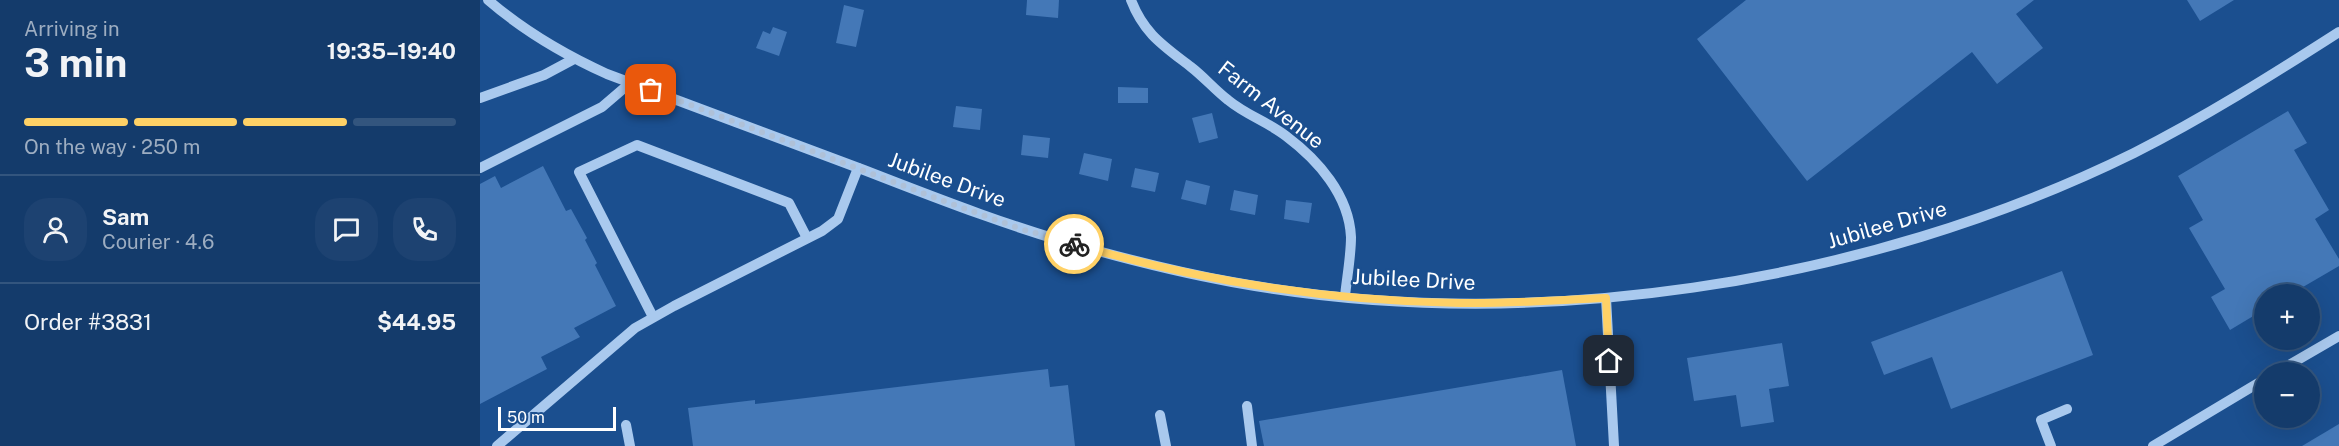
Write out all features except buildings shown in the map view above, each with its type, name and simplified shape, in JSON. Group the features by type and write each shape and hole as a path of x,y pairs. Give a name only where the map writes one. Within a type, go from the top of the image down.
{"street":[{"name":"Jubilee Drive","path":"488,0 527,31 574,59 1021,229 1095,250 1233,282 1345,296 1461,303 1606,298 1672,291 1797,270 1858,255 1976,219 2051,190 2135,152 2220,107 2339,32"},
{"name":"Farm Avenue","path":"1131,0 1149,32 1167,51 1190,66 1228,100 1286,136 1311,158 1335,186 1344,204 1351,236 1345,296"},
{"path":"480,98 544,75 574,59"},
{"path":"480,168 602,107 630,82"},
{"path":"653,318 579,172 637,145 789,202 807,238"},
{"path":"497,446 635,328 807,238 838,219 858,168"},
{"path":"1606,298 1614,446"},
{"path":"2294,362 2339,336"},
{"path":"2153,446 2254,386"},
{"path":"1247,406 1252,446"},
{"path":"2050,446 2041,420 2067,409"},
{"path":"1160,415 1166,446"},
{"path":"626,425 630,446"}],"way so far":[{"path":"651,90 941,200 1021,229 1074,244"}],"route":[{"path":"1074,244 1157,266 1233,282 1356,297 1461,303 1606,298 1609,361"}]}
